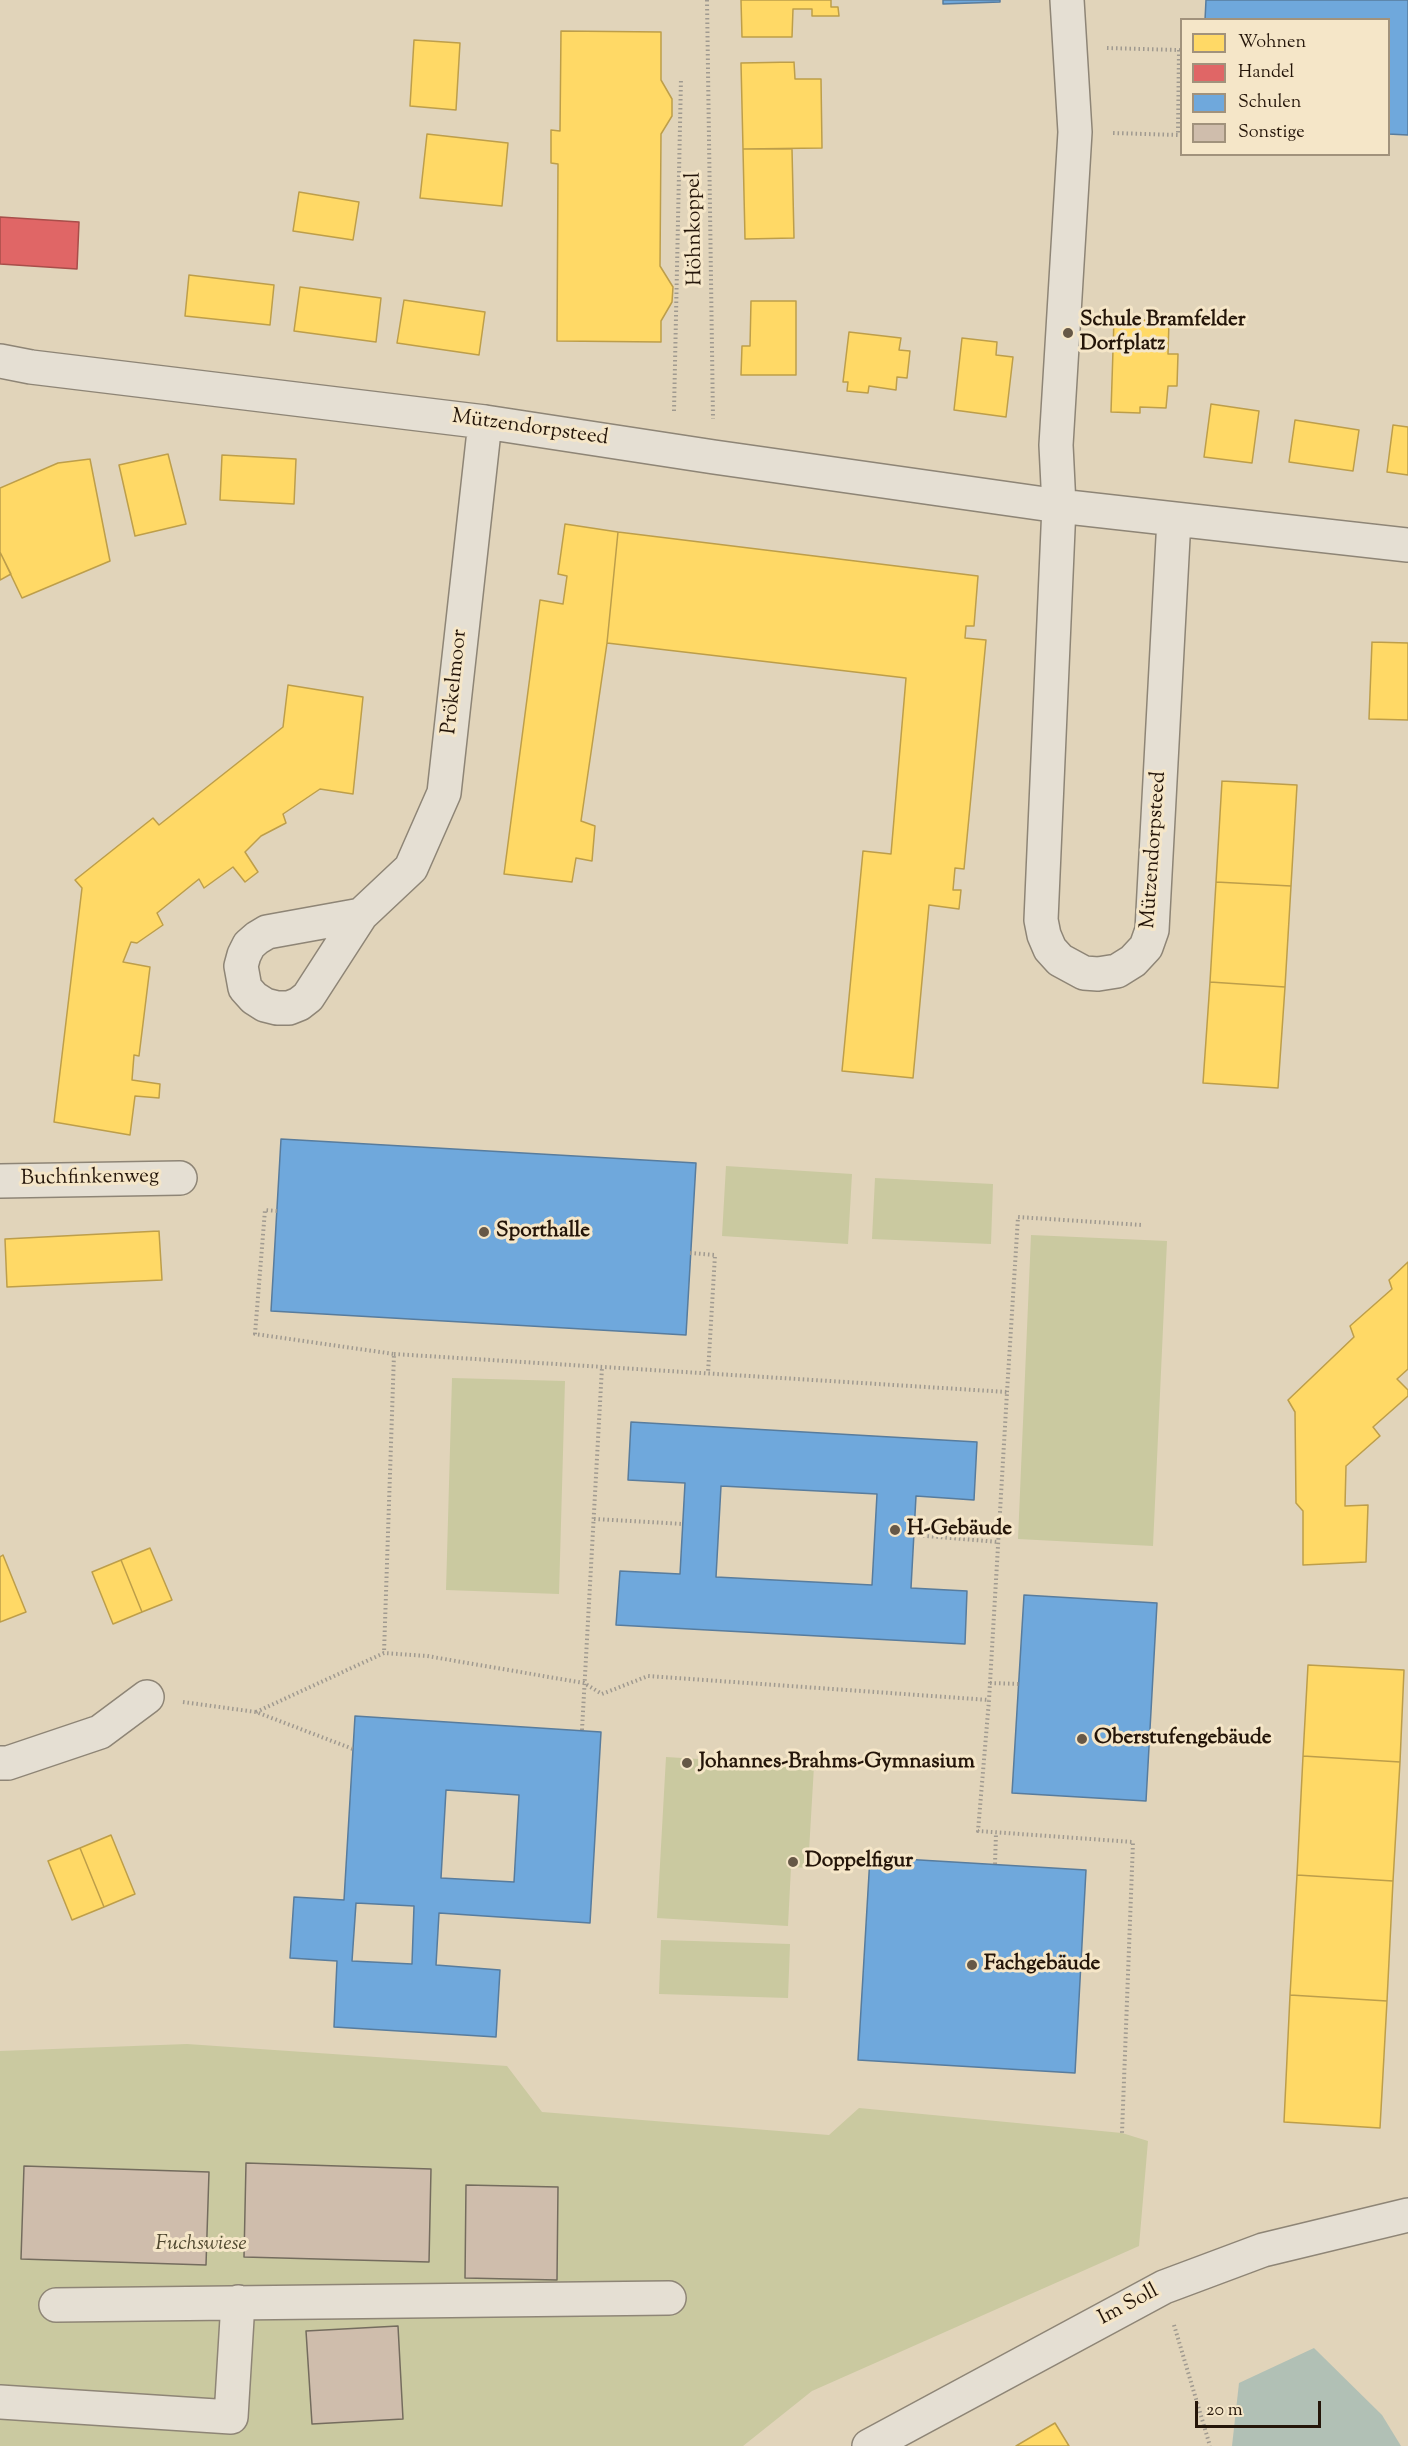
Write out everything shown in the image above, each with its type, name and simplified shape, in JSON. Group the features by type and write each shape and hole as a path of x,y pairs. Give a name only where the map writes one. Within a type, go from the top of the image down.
{"street":[{"path":"1059,506 1056,446 1075,132 1067,0"},
{"name":"Mützendorpsteed","path":"0,361 31,367 485,422 1059,506 1408,545"},
{"name":"Prökelmoor","path":"361,915 411,868 444,793 485,422"},
{"name":"Mützendorpsteed","path":"1059,506 1041,920 1050,949 1060,960 1084,973 1098,974 1117,971 1133,961 1146,947 1152,930 1174,519"},
{"name":"Buchfinkenweg","path":"0,1181 180,1178"},
{"path":"0,1763 8,1763 100,1732 147,1697"},
{"name":"Im Soll","path":"870,2446 1164,2287 1263,2250 1408,2215"},
{"path":"56,2305 669,2298"},
{"path":"0,2402 231,2417 238,2302"}],"path":[{"name":"Höhnkoppel","path":"707,0 714,457"},
{"path":"1070,46 1179,50 1178,135 1075,132"},
{"path":"672,451 681,78"},
{"path":"277,1211 265,1210 255,1334 394,1353 1007,1392"},
{"path":"1122,2133 1133,1842 978,1831 989,1700 1018,1217 1142,1225"},
{"path":"690,1253 715,1255 708,1373"},
{"path":"384,1653 394,1353"},
{"path":"582,1731 602,1367"},
{"path":"594,1519 683,1524"},
{"path":"914,1535 998,1542"},
{"path":"256,1712 384,1653 427,1656 584,1683 602,1694 648,1676 989,1700"},
{"path":"990,1683 1018,1684"},
{"path":"147,1697 256,1712 353,1749"},
{"path":"995,1864 996,1833"},
{"path":"1164,2287 1210,2446"}],"green space":[{"path":"726,1166 852,1174 848,1244 722,1236"},
{"path":"875,1178 993,1184 991,1244 872,1239"},
{"path":"1031,1235 1167,1241 1153,1546 1018,1539"},
{"path":"452,1378 565,1381 559,1594 446,1590"},
{"path":"666,1757 814,1766 808,1868 791,1867 788,1926 657,1918"},
{"path":"661,1940 790,1944 788,1998 659,1994"},
{"name":"Fuchswiese","path":"187,2044 507,2066 542,2112 829,2135 859,2108 1122,2133 1148,2141 1139,2246 812,2391 743,2446 0,2446 0,2051"}],"shaded area":[{"path":"1314,2348 1382,2415 1401,2446 1232,2446 1239,2383"}],"building: Wohnen":[{"path":"741,0 831,0 831,7 838,7 839,16 812,16 812,9 793,9 792,37 742,37"},
{"path":"561,31 661,32 661,80 672,99 672,116 661,134 660,266 673,287 672,302 661,321 661,342 557,341 558,164 551,163 551,130 560,131"},
{"path":"414,40 460,43 456,110 410,106"},
{"path":"794,62 795,79 821,79 822,148 743,149 741,63"},
{"path":"427,134 508,143 502,206 420,198"},
{"path":"743,149 792,149 794,238 745,239"},
{"path":"299,192 359,202 353,240 293,231"},
{"path":"189,275 274,285 270,325 185,316"},
{"path":"300,287 381,298 376,342 294,331"},
{"path":"404,300 485,312 479,355 397,343"},
{"path":"751,301 796,301 796,375 741,375 742,346 750,346"},
{"path":"1114,319 1169,321 1168,354 1178,354 1177,386 1168,386 1166,408 1140,407 1140,413 1111,412"},
{"path":"849,332 901,338 899,350 910,351 907,378 897,377 896,390 869,386 868,393 847,391 848,382 843,382"},
{"path":"962,338 997,342 996,355 1013,357 1006,417 954,410"},
{"path":"1211,404 1259,411 1252,463 1204,457"},
{"path":"1295,420 1359,430 1353,471 1289,462"},
{"path":"1393,425 1408,427 1408,475 1387,472"},
{"path":"168,454 186,524 135,536 119,465"},
{"path":"222,455 296,459 294,504 220,500"},
{"path":"90,459 110,561 22,598 0,552 0,488 58,463"},
{"path":"565,524 618,532 607,643 581,821 595,826 592,861 576,858 572,882 504,874 540,600 563,604 567,576 558,574"},
{"path":"618,532 978,576 974,626 966,626 965,638 986,640 964,869 955,868 953,890 961,890 959,909 929,905 913,1078 842,1071 863,851 891,854 906,678 607,643"},
{"path":"0,552 11,574 0,580"},
{"path":"1372,642 1408,643 1408,720 1369,719"},
{"path":"288,685 363,697 353,794 320,789 283,814 286,823 261,836 245,852 258,872 245,882 233,867 204,888 199,879 157,913 163,925 137,943 131,942 123,962 150,967 139,1056 134,1055 132,1080 160,1084 159,1098 135,1096 130,1135 54,1122 82,888 75,880 153,818 159,825 283,727"},
{"path":"1222,781 1297,785 1291,886 1216,882"},
{"path":"1216,882 1291,886 1285,987 1210,982"},
{"path":"1210,982 1285,987 1278,1088 1203,1083"},
{"path":"159,1231 162,1280 7,1287 5,1239"},
{"path":"1408,1262 1408,1369 1397,1379 1408,1390 1408,1396 1373,1427 1380,1436 1346,1466 1345,1506 1368,1505 1366,1562 1303,1565 1303,1511 1296,1503 1295,1412 1288,1400 1354,1337 1350,1326 1392,1289 1389,1280"},
{"path":"150,1548 172,1600 142,1612 121,1560"},
{"path":"3,1555 26,1612 0,1622 0,1557"},
{"path":"121,1560 142,1612 113,1624 92,1572"},
{"path":"1308,1665 1404,1670 1400,1762 1303,1756"},
{"path":"1303,1756 1400,1762 1393,1881 1297,1875"},
{"path":"111,1835 135,1894 104,1907 80,1848"},
{"path":"80,1848 104,1907 72,1920 48,1861"},
{"path":"1297,1875 1393,1881 1387,2001 1290,1995"},
{"path":"1290,1995 1387,2001 1380,2128 1284,2122"},
{"path":"1055,2423 1069,2446 1016,2446"}],"building: Handel":[{"path":"0,217 79,222 77,269 0,264"}],"building: Schulen":[{"path":"943,0 1000,0 1000,2 943,4"},
{"path":"1206,0 1408,0 1408,135 1390,134 1390,18 1205,18"},
{"name":"Sporthalle","path":"281,1139 696,1163 686,1335 271,1311"},
{"name":"H-Gebäude","path":"631,1422 977,1442 974,1500 916,1496 911,1588 967,1591 965,1644 616,1625 620,1571 680,1574 685,1483 628,1480","holes":["721,1486 877,1494 872,1585 716,1577"]},
{"name":"Oberstufengebäude","path":"1024,1595 1157,1603 1146,1801 1012,1793"},
{"path":"355,1716 601,1732 590,1923 439,1913 436,1965 500,1970 496,2037 334,2027 337,1961 290,1958 294,1897 344,1900","holes":["446,1790 519,1795 514,1882 441,1878","356,1903 414,1906 412,1964 352,1961"]},
{"name":"Fachgebäude","path":"870,1857 1086,1870 1075,2073 858,2060"}],"building: Sonstige":[{"path":"246,2163 431,2169 429,2262 244,2257"},
{"path":"24,2166 209,2172 206,2265 21,2259"},
{"path":"466,2185 558,2187 557,2280 465,2278"},
{"path":"398,2326 403,2419 312,2424 306,2331"}],"place":[{"name":"Schule Bramfelder Dorfplatz","path":"1068,333"},
{"name":"Sporthalle","path":"484,1232"},
{"name":"H-Gebäude","path":"895,1530"},
{"name":"Oberstufengebäude","path":"1082,1739"},
{"name":"Johannes-Brahms-Gymnasium","path":"687,1763"},
{"name":"Doppelfigur","path":"793,1862"},
{"name":"Fachgebäude","path":"972,1965"}]}
